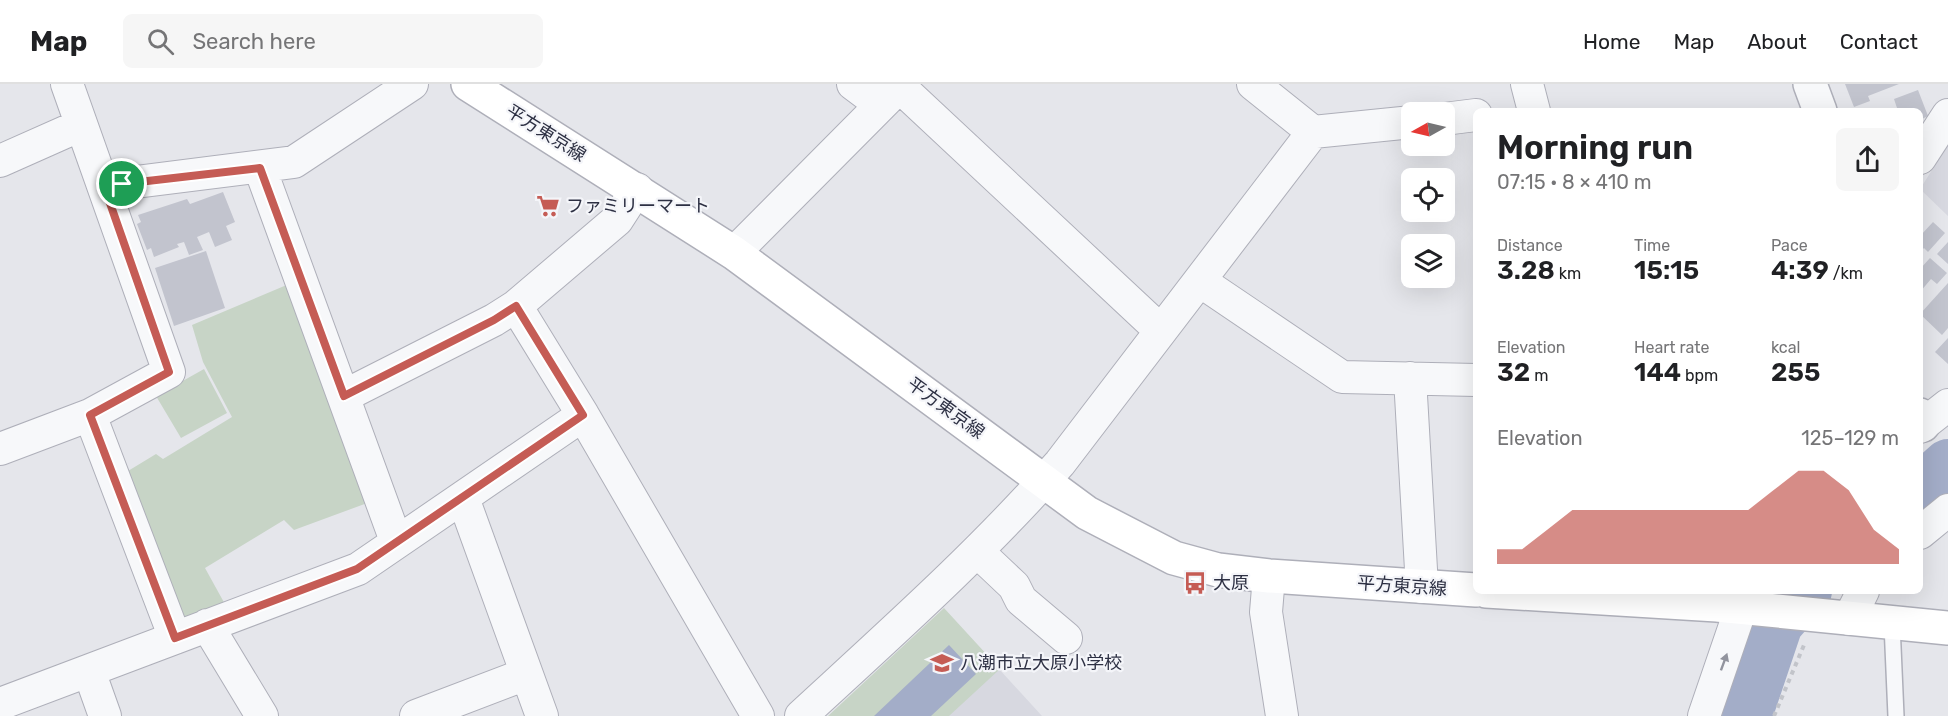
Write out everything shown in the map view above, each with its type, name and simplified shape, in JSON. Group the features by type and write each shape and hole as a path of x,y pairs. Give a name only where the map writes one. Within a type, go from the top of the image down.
{"main road":[{"name":"平方東京線","path":"471,85 734,253 1087,513 1130,537 1174,558 1218,570 1269,576 1473,590"},
{"path":"1546,594 1844,609 1892,624 1948,628"}],"street":[{"path":"0,449 90,415 169,372 67,84"},
{"path":"104,186 294,162 412,84"},
{"path":"853,84 894,92 1161,331"},
{"path":"1253,84 1313,132 1401,123"},
{"path":"1810,84 1819,108"},
{"path":"734,253 894,92"},
{"path":"1923,153 1948,115"},
{"path":"1455,118 1473,116"},
{"path":"0,161 81,125"},
{"path":"801,716 978,552 1045,481 1313,132"},
{"path":"260,168 396,541"},
{"path":"344,396 494,320 516,306 618,220 637,189"},
{"path":"1200,281 1342,377 1473,380"},
{"path":"516,306 583,415 758,716"},
{"path":"1410,378 1422,587"},
{"path":"1923,421 1948,405"},
{"path":"90,415 175,638"},
{"path":"0,704 357,569 583,415"},
{"path":"463,498 542,716"},
{"path":"1923,531 1948,510"},
{"path":"978,552 1014,586 1021,600 1066,639"},
{"path":"1269,576 1266,612 1282,716"},
{"path":"1704,716 1744,604"},
{"path":"207,625 262,716"},
{"path":"88,671 105,716"},
{"path":"416,716 526,674"}],"lane":[{"path":"1892,624 1896,716"}],"path":[{"path":"1774,716 1799,653 1844,609"}],"shaded area":[{"path":"1948,145 1948,216 1923,192 1923,184"},
{"name":"八潮市立大原小学校","path":"945,610 1042,716 835,716"}],"green space":[{"path":"289,284 370,502 294,530 284,520 205,568 226,606 182,622 128,471 156,454 163,459 232,417 203,362 192,325"},
{"path":"204,369 227,413 181,438 156,396"},
{"name":"八潮市立大原小学校","path":"944,608 1000,669 949,716 828,716"}],"water":[{"path":"949,645 976,674 931,716 874,716"}],"building":[{"path":"1845,84 1899,84 1868,96 1870,101 1854,107"},
{"path":"1918,90 1928,116 1923,118 1923,108 1897,108 1894,99"},
{"path":"223,192 235,222 226,226 232,240 215,247 209,232 197,237 203,250 189,255 184,242 177,244 179,247 154,257 151,248 147,250 137,224 141,222 138,215 187,199 190,204"},
{"path":"1933,222 1945,233 1928,252 1923,249 1923,233"},
{"path":"1948,242 1948,264 1937,254"},
{"path":"206,251 225,308 174,326 155,268"},
{"path":"1930,258 1947,273 1937,284 1931,279 1923,288 1923,266"},
{"path":"1948,283 1948,328 1942,335 1923,317 1923,311"},
{"path":"1948,338 1948,364 1935,352"}],"waterway":[{"path":"1923,486 1948,464"},
{"path":"1747,716 1778,624 1804,594"}],"place":[{"name":"ファミリーマート","path":"548,206"},
{"name":"大原","path":"1195,583"},
{"name":"八潮市立大原小学校","path":"942,663"}],"route":[{"path":"260,168 344,396 494,320 516,306 583,415 357,569 175,638 90,415 169,372 104,186 122,184 260,168"}]}
